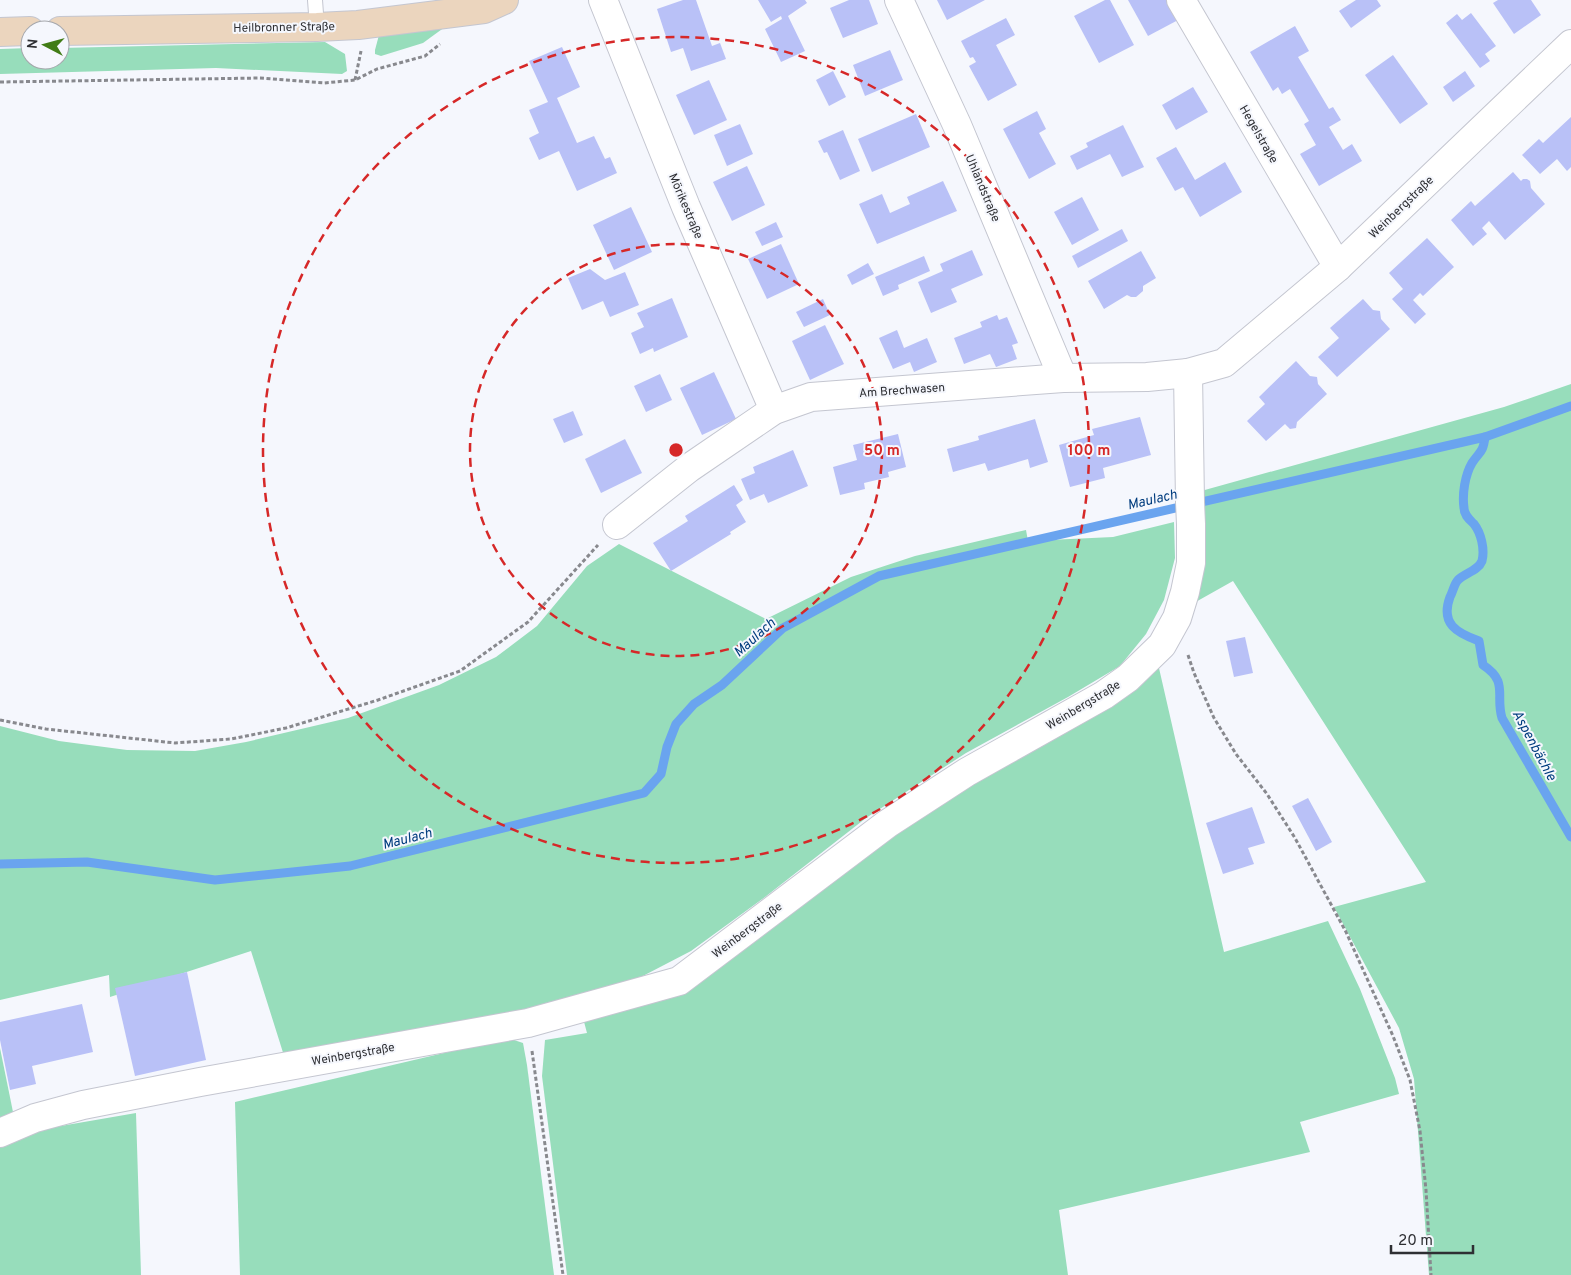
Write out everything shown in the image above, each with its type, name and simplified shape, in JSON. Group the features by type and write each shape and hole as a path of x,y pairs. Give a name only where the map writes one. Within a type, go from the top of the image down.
{"main road":[{"name":"Heilbronner Straße","path":"70,31 358,25 484,10 504,0"},
{"path":"0,32 20,31"}],"street":[{"name":"Mörikestraße","path":"603,0 686,207 774,410"},
{"name":"Uhlandstraße","path":"899,0 957,125 1063,378"},
{"name":"Hegelstraße","path":"1181,0 1338,267"},
{"name":"Weinbergstraße","path":"1224,363 1338,267 1571,44"},
{"name":"Am Brechwasen","path":"617,525 689,468 774,410 811,397 1063,378 1147,377 1188,374 1224,363"},
{"name":"Weinbergstraße","path":"0,1133 35,1118 83,1105 528,1023 679,981 887,824 967,772 1104,695 1128,678 1162,645 1177,618 1185,592 1190,564 1191,513 1188,374"}],"lane":[{"path":"315,0 317,27"}],"path":[{"path":"0,82 260,78 324,83 340,82 355,80 377,68 425,56 447,38"},
{"path":"0,720 46,729 175,743 232,739 286,728 378,700 460,671 528,622 617,525"},
{"path":"1177,618 1194,673 1214,718 1236,754 1267,794 1295,838 1346,932 1393,1036 1410,1080 1420,1131 1431,1275"},
{"path":"528,1023 563,1275"}],"green space":[{"path":"449,24 423,43 381,56 375,54 379,35"},
{"path":"325,42 345,54 347,71 342,74 216,68 0,74 0,49 20,48 20,70 70,70 70,48"},
{"path":"1571,384 1571,1275 1429,1275 1414,1079 1399,1028 1334,907 1426,882 1233,581 1185,608 1194,493 1504,407"},
{"path":"1174,522 1175,558 1164,600 1146,634 1120,666 966,753 866,818 765,897 691,951 639,978 495,1023 286,1062 251,951 110,997 109,975 0,1000 0,726 59,741 127,750 195,751 246,742 348,718 439,685 496,657 537,626 587,566 619,544 766,619 851,577 915,556 1026,530 1028,541 1113,537"},
{"path":"1156,655 1224,952 1328,921 1360,989 1395,1078 1399,1094 1300,1122 1310,1152 1059,1210 1068,1275 567,1275 542,1076 545,1040 587,1033 583,1018 684,982 861,854"},
{"path":"508,1038 523,1043 554,1275 240,1275 235,1102"},
{"path":"0,1048 14,1117 0,1122"},
{"path":"136,1113 141,1275 0,1275 0,1142 26,1132"}],"building":[{"path":"683,0 696,0 712,46 720,43 726,59 691,71 683,48 671,52 657,9"},
{"path":"758,0 805,0 807,3 788,16 805,51 781,62 765,29 782,19 781,16 771,22"},
{"path":"849,0 869,0 878,24 843,38 830,8"},
{"path":"937,0 985,0 947,20"},
{"path":"1105,0 1110,0 1134,45 1099,63 1074,16"},
{"path":"1128,0 1170,0 1180,19 1148,36"},
{"path":"1356,0 1377,0 1381,6 1351,28 1339,11"},
{"path":"1498,0 1531,0 1541,15 1514,34 1493,3"},
{"path":"1471,13 1496,46 1485,54 1490,61 1480,68 1446,23 1457,14 1462,20"},
{"path":"1006,18 1015,35 996,45 1017,85 988,101 969,66 976,62 973,57 970,58 961,41"},
{"path":"1295,26 1309,51 1298,57 1329,109 1333,107 1341,120 1329,127 1343,150 1352,144 1362,161 1319,186 1300,154 1316,145 1304,124 1309,121 1290,89 1282,94 1278,87 1273,91 1250,52"},
{"path":"562,47 580,87 557,98 577,143 594,136 605,159 610,157 617,173 577,191 559,151 539,160 529,138 539,133 529,110 548,102 529,61"},
{"path":"890,50 903,80 865,96 853,65"},
{"path":"1393,55 1428,104 1400,124 1365,75"},
{"path":"833,71 846,97 829,106 816,80"},
{"path":"1465,71 1475,86 1453,102 1443,87"},
{"path":"709,80 727,120 694,135 676,95"},
{"path":"1193,87 1208,112 1176,130 1162,105"},
{"path":"1037,111 1046,129 1039,133 1056,164 1029,179 1003,129"},
{"path":"916,114 930,147 872,172 858,139"},
{"path":"1571,117 1571,167 1567,171 1557,159 1540,174 1522,155 1539,139 1543,143"},
{"path":"740,124 753,154 727,166 714,135"},
{"path":"1123,125 1144,167 1122,177 1110,154 1077,170 1070,156 1088,147 1086,143"},
{"path":"843,130 860,171 840,180 827,152 824,153 818,141"},
{"path":"1176,147 1195,180 1225,162 1242,192 1200,217 1183,187 1175,191 1156,158"},
{"path":"747,166 765,205 732,221 713,182"},
{"path":"1513,172 1521,181 1527,179 1530,181 1531,188 1545,204 1505,240 1489,221 1482,228 1487,234 1473,246 1451,220 1471,201 1475,206"},
{"path":"943,181 957,211 877,244 859,204 882,194 890,213 910,204 907,197"},
{"path":"1082,197 1099,230 1072,245 1054,212"},
{"path":"631,207 652,252 614,270 593,225"},
{"path":"776,222 783,237 762,246 755,232"},
{"path":"1122,229 1128,241 1078,268 1072,256"},
{"path":"1427,238 1454,267 1423,296 1420,293 1413,300 1426,314 1415,324 1392,299 1403,289 1389,273"},
{"path":"781,244 799,284 767,299 748,259"},
{"path":"972,250 983,275 951,289 957,302 931,313 918,282 943,271 940,264"},
{"path":"1141,251 1156,278 1143,286 1143,291 1136,297 1127,295 1104,309 1088,281"},
{"path":"924,256 930,271 898,285 899,289 883,296 875,277"},
{"path":"868,263 874,274 852,285 847,275"},
{"path":"590,269 605,280 625,272 639,305 610,317 603,301 582,310 568,278"},
{"path":"672,298 688,337 654,352 653,348 640,354 631,333 644,327 637,313"},
{"path":"823,299 830,315 804,327 796,312"},
{"path":"1363,299 1373,310 1380,311 1381,319 1390,329 1337,377 1318,357 1339,338 1330,328"},
{"path":"997,315 999,320 1007,317 1018,343 1012,345 1017,359 996,367 990,354 964,364 954,338 982,327 980,322"},
{"path":"825,325 844,364 810,380 792,341"},
{"path":"897,330 904,348 927,338 937,362 914,372 910,362 893,369 879,338"},
{"path":"1296,361 1310,376 1317,377 1318,384 1327,394 1297,422 1296,428 1290,429 1285,424 1266,441 1247,421 1265,404 1259,397"},
{"path":"714,372 736,419 702,435 680,388"},
{"path":"660,374 672,400 646,412 634,386"},
{"path":"573,411 583,435 564,443 553,419"},
{"path":"1140,417 1151,455 1103,468 1105,478 1070,487 1059,445 1094,435 1092,429"},
{"path":"1035,419 1048,462 1030,468 1028,459 988,471 985,463 953,472 947,449 979,440 978,436"},
{"path":"898,434 906,467 888,472 889,477 864,483 865,489 840,495 833,467 857,460 853,445"},
{"path":"625,439 642,473 601,493 585,459"},
{"path":"793,450 808,486 768,503 764,494 750,500 741,479 755,473 753,467"},
{"path":"734,485 743,500 736,505 746,522 730,532 731,534 671,571 653,543 688,521 685,516"},
{"path":"1245,637 1253,673 1234,677 1226,641"},
{"path":"1308,798 1332,842 1316,851 1292,806"},
{"path":"1252,807 1265,843 1248,848 1254,864 1223,874 1206,823"},
{"path":"187,972 206,1060 135,1076 115,988"},
{"path":"82,1004 93,1052 32,1066 36,1084 10,1090 0,1040 0,1022"}],"waterway":[{"name":"Maulach","path":"0,864 87,862 215,880 350,866 644,793 661,774 667,747 676,724 694,704 722,685 783,628 879,576 1485,437 1571,406"},
{"name":"Aspenbächle","path":"1485,437 1482,449 1472,463 1468,473 1463,497 1465,513 1474,524 1483,546 1482,561 1478,567 1457,582 1447,606 1447,614 1452,626 1464,635 1479,641 1483,665 1491,671 1499,683 1502,718 1571,837"}]}
